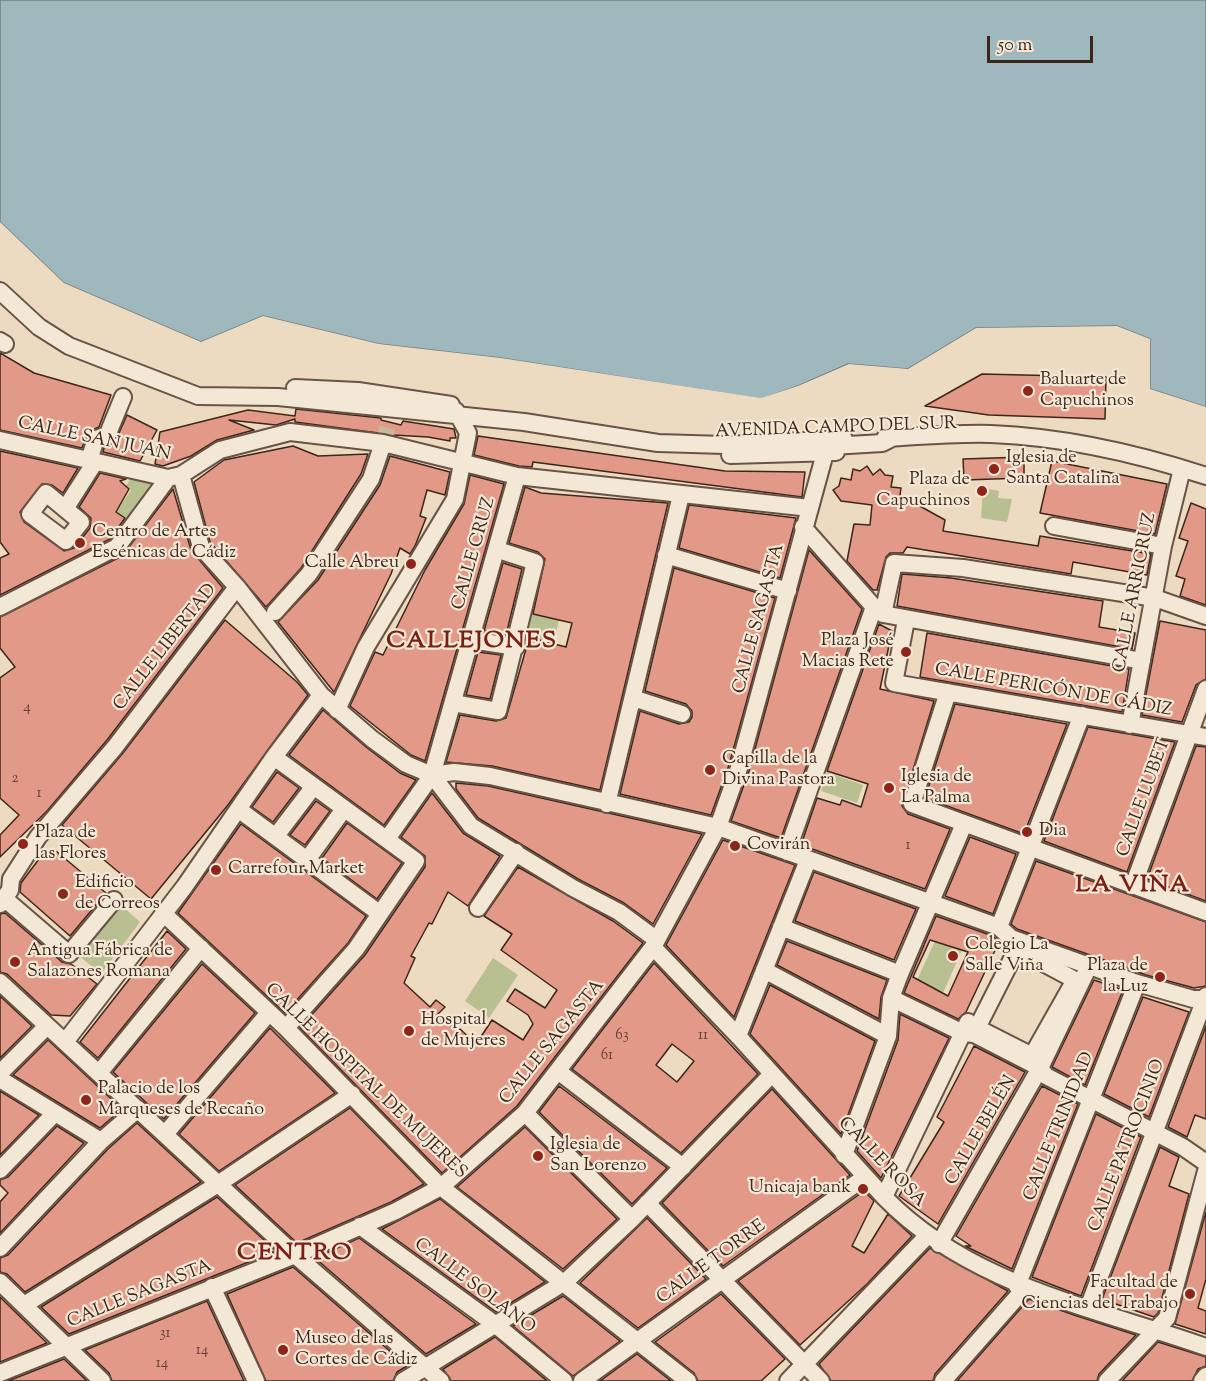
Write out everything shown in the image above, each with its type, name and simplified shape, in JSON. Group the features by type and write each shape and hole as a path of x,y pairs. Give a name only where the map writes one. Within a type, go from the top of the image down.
{"street":[{"name":"AVENIDA CAMPO DEL SUR","path":"0,291 39,327 69,346 198,396 278,397 392,416 404,403 430,407 456,415 481,410 524,423"},
{"name":"AVENIDA CAMPO DEL SUR","path":"236,396 261,388 358,391 480,420 524,423 658,443 725,445 992,434 1070,441 1116,450 1206,476"},
{"path":"64,509 92,461 96,440 107,436 123,397"},
{"path":"337,710 366,647 455,499 461,463 456,415"},
{"path":"0,607 117,547 175,477 220,450 290,432 383,443 517,476 810,508"},
{"path":"825,453 832,446 882,443 894,437"},
{"name":"AVENIDA CAMPO DEL SUR","path":"658,443 677,449 725,455 825,453 991,443 1016,437"},
{"name":"CALLE SAN JUAN","path":"0,440 175,477"},
{"path":"275,612 309,574 371,479 383,443"},
{"name":"CALLE SAGASTA","path":"0,1373 295,1255 396,1211 441,1187 525,1113 559,1072 655,943 718,827 739,768 825,453"},
{"name":"CALLE ARRICRUZ","path":"1130,725 1155,598 1162,546 1182,469"},
{"name":"CALLE CRUZ","path":"387,839 432,775 498,550 517,476"},
{"path":"175,477 201,547 237,587"},
{"path":"607,804 681,495"},
{"path":"1054,526 1162,546"},
{"path":"803,527 879,611 906,620 1142,661"},
{"path":"453,703 498,711 516,647 535,562 498,550"},
{"path":"666,555 788,591"},
{"path":"788,852 879,611 894,563 963,568 1155,598 1206,616"},
{"name":"CALLE LIBERTAD","path":"2,902 10,890 11,879 38,837 115,747 237,587 321,695 406,764 432,775"},
{"name":"CALLE PERICÓN DE CÁDIZ","path":"906,620 894,683 1198,736"},
{"path":"471,640 516,647"},
{"name":"CALLE LUBET","path":"1133,886 1198,736 1206,689"},
{"path":"948,692 912,804 1206,912"},
{"path":"65,1042 163,913 321,695"},
{"path":"633,698 682,714"},
{"path":"884,1197 963,1033 1005,932 1029,848 1082,716"},
{"path":"274,757 416,861 356,949 286,1028"},
{"path":"432,775 454,772 490,776 718,827 931,903 1137,983 1194,999 1206,998"},
{"name":"CALLE ROSA","path":"432,775 471,826 573,888 619,912 655,943 844,1155 902,1216 933,1239 1021,1287 1206,1347"},
{"path":"276,836 314,786"},
{"path":"238,809 379,913"},
{"path":"307,860 344,809"},
{"path":"844,1155 888,1036 891,998 964,824"},
{"path":"478,908 516,852"},
{"path":"738,1036 808,860"},
{"path":"2,902 69,954 114,900"},
{"name":"CALLE HOSPITAL DE MUJERES","path":"163,913 268,1014 286,1028 441,1187 566,1282 688,1381"},
{"path":"781,927 900,974"},
{"path":"99,1073 201,948"},
{"path":"1017,949 1075,980 1032,1056 977,1028 1017,949"},
{"name":"CALLE BELÉN","path":"788,1381 803,1363 933,1239 1040,1068 1089,966"},
{"path":"764,970 888,1036"},
{"path":"0,982 295,1255 441,1381"},
{"name":"CALLE TRINIDAD","path":"943,1381 1021,1287 1137,983"},
{"path":"891,998 963,1033 974,1034 1040,1068 1046,1076 1183,1147 1206,1163"},
{"name":"CALLE PATROCINIO","path":"1088,1308 1206,998"},
{"path":"165,1134 268,1014"},
{"path":"0,1073 47,1026"},
{"path":"559,1072 683,1167"},
{"path":"404,1381 566,1282 632,1219 772,1074"},
{"path":"0,1079 101,1141"},
{"path":"24,1305 218,1184 352,1094"},
{"path":"0,1248 101,1141 138,1109"},
{"path":"0,1170 55,1113"},
{"path":"525,1113 632,1219"},
{"path":"1107,1381 1167,1318 1206,1171"},
{"name":"CALLE TORRE","path":"582,1381 865,1177"},
{"path":"647,1203 822,1381"},
{"name":"CALLE SOLANO","path":"360,1226 496,1325 564,1381"},
{"path":"0,1282 102,1381"},
{"path":"212,1287 256,1381"},
{"path":"1202,1381 1206,1376"}],"green space":[{"path":"131,478 157,485 130,522 116,512 131,490 126,486"},
{"path":"983,488 999,491 998,498 1012,499 1007,522 981,518"},
{"path":"527,612 559,620 553,644 520,636"},
{"path":"827,772 863,785 857,803 821,791"},
{"path":"121,905 140,922 101,974 78,955"},
{"path":"935,941 962,950 943,993 917,980"},
{"path":"493,958 518,975 489,1018 465,1001"}],"water":[{"path":"0,0 1206,0 1206,407 1150,389 1150,339 1117,326 976,328 908,369 848,364 761,399 501,358 379,344 263,316 201,342 64,283 0,222"}],"pier":[{"path":"0,222 64,283 201,342 263,316 379,344 501,358 761,398 798,386 849,364 908,369 976,328 1117,326 1150,339 1150,389 1206,407 1206,410 1148,392 1147,341 1117,329 977,331 909,372 849,367 800,389 761,402 500,361 378,347 263,319 201,345 62,285 0,226"}],"building":[{"path":"0,353 34,373 111,395 99,427 88,432 82,448 0,430"},
{"name":"Baluarte de Capuchinos","path":"982,374 1106,377 1105,419 989,415 925,406"},
{"path":"296,409 381,418 381,420 401,425 403,421 454,429 456,438 450,438 450,441 393,435 295,422 295,419 276,425 229,420 254,430 217,440 191,456 163,466 155,464 160,432 248,410 295,416"},
{"path":"127,415 157,430 140,461 103,452 104,448 116,440"},
{"path":"478,436 725,471 805,472 802,497 533,462 532,467 519,466 474,455"},
{"path":"293,446 318,456 368,454 361,474 301,568 266,607 210,542 194,482 224,460"},
{"path":"0,451 78,468 63,493 52,485 42,484 20,512 24,522 64,551 74,548 90,528 91,518 79,507 100,473 126,479 120,481 129,489 116,512 125,518 110,539 0,595 0,558 9,554 0,542"},
{"path":"390,456 450,472 445,495 427,490 420,516 426,518 415,546 410,554 400,548 391,574 334,692 278,622 318,580 380,485"},
{"name":"Iglesia de Santa Catalina","path":"1024,457 1024,478 964,480 963,459"},
{"path":"1052,461 1167,484 1155,534 1040,513"},
{"path":"867,466 873,475 880,469 885,475 893,476 891,487 901,488 900,495 945,520 943,531 1038,546 1040,536 1151,554 1147,575 1073,562 1071,574 907,547 903,553 890,553 886,557 877,590 873,590 847,561 854,524 870,525 872,505 841,501 833,490 839,486 841,478 851,480 853,469 860,471"},
{"path":"470,475 504,484 425,761 411,755 350,706 375,652 383,655 425,570 464,504"},
{"path":"525,487 541,493 668,503 600,790 492,766 446,762 460,715 496,721 506,718 526,649 527,637 566,647 572,623 533,614 545,559 538,552 509,543"},
{"path":"173,489 191,550 223,588 107,740 47,811 0,857 0,835 19,815 0,798 0,678 15,667 0,648 0,617 122,556"},
{"path":"1191,503 1206,509 1206,605 1180,596 1185,579 1176,576 1188,541 1179,538"},
{"path":"689,505 796,518 780,578 679,548"},
{"path":"809,550 862,609 781,838 731,821 749,771"},
{"path":"503,563 522,569 506,635 484,631"},
{"path":"674,568 775,598 729,765 711,815 620,794 640,711 679,724 689,722 692,717 692,711 686,704 645,691"},
{"path":"902,574 951,578 1103,601 1099,627 1135,633 1132,649 897,606"},
{"path":"225,620 297,682 308,695 228,805 151,899 62,825 123,753"},
{"path":"1160,621 1206,630 1206,679 1196,685 1182,722 1142,715"},
{"path":"879,624 892,631 880,689 934,701 902,806 908,814 950,829 925,889 801,845 817,798 840,805 842,800 861,807 868,784 827,771"},
{"path":"927,633 1129,669 1122,712 920,677"},
{"path":"478,652 501,655 490,699 466,695"},
{"path":"955,704 1067,724 1024,834 925,798"},
{"path":"323,710 400,773 416,780 384,825 289,755"},
{"path":"1088,727 1175,742 1127,872 1044,841"},
{"path":"1196,746 1206,747 1206,901 1147,879"},
{"path":"277,772 299,788 273,822 252,807"},
{"path":"456,783 488,786 702,834 653,924 624,903 578,879 478,818 456,789"},
{"path":"432,793 463,833 500,856 468,906 448,892 432,924 429,923 411,956 415,958 404,983 430,1007 436,1000 445,1007 438,1014 458,1032 460,1029 476,1044 492,1020 523,1040 533,1024 528,1015 507,1001 515,989 545,1008 557,990 501,950 512,934 484,916 518,867 613,921 643,943 517,1106 442,1173 300,1028 365,955 425,867 425,856 401,837"},
{"path":"316,801 330,811 305,845 290,835"},
{"path":"347,823 402,863 377,899 322,858"},
{"path":"241,824 366,916 348,943 285,1013 178,913"},
{"path":"970,837 1016,854 993,914 945,896"},
{"path":"723,840 795,865 734,1017 666,945"},
{"name":"Edificio de Correos","path":"45,851 56,851 106,893 70,936 20,892 21,883"},
{"path":"1036,861 1206,922 1206,986 1194,988 1146,975 1017,929 1011,924"},
{"path":"814,872 916,909 894,960 795,921"},
{"path":"5,913 62,962 71,964 97,984 70,1016 51,1015 7,974 0,972 0,914"},
{"name":"Colegio La Salle Viña","path":"936,916 993,936 999,942 966,1012 958,1019 904,993","holes":["930,940 968,952 948,996 913,977"]},
{"path":"167,931 186,949 98,1058 80,1042"},
{"path":"787,941 887,980 881,997 879,1019 777,965"},
{"path":"654,963 758,1074 681,1153 572,1069","holes":["672,1044 694,1061 677,1082 656,1065"]},
{"path":"202,964 255,1013 164,1119 113,1072"},
{"path":"1094,980 1123,990 1085,1085 1052,1067"},
{"path":"770,985 875,1041 841,1134 750,1034"},
{"path":"0,996 32,1026 0,1058"},
{"path":"1143,997 1189,1012 1149,1117 1104,1094"},
{"path":"900,1014 949,1038 881,1178 857,1151 898,1040"},
{"path":"1206,1026 1206,1119 1195,1115 1187,1137 1168,1127"},
{"path":"270,1028 335,1093 219,1171 179,1134"},
{"path":"48,1040 122,1109 100,1128 13,1075"},
{"path":"974,1046 1025,1072 938,1224 899,1196 944,1122 937,1117"},
{"path":"559,1086 667,1168 632,1204 539,1112"},
{"path":"1042,1086 1078,1104 1012,1269 965,1246 971,1246 956,1236"},
{"path":"772,1089 850,1175 723,1266 662,1203"},
{"path":"0,1091 39,1115 0,1155"},
{"path":"350,1108 424,1184 391,1202 297,1243 235,1185"},
{"path":"1096,1114 1141,1137 1081,1296 1032,1277"},
{"path":"137,1123 201,1182 25,1292 7,1274 0,1272 0,1258 8,1255 108,1149"},
{"path":"57,1126 84,1143 0,1233 0,1202 8,1193 0,1185 0,1180 8,1177"},
{"path":"525,1127 617,1219 563,1269 457,1187"},
{"path":"1160,1147 1179,1157 1169,1186 1189,1194 1158,1313 1154,1317 1113,1303 1112,1306 1101,1302"},
{"path":"864,1191 874,1201 852,1246 864,1253 888,1214 912,1236 867,1284 800,1345 738,1281"},
{"path":"217,1197 276,1251 69,1334 41,1307"},
{"path":"440,1199 545,1282 496,1312 382,1229"},
{"name":"Facultad de Ciencias del Trabajo","path":"1206,1212 1206,1279 1198,1308 1206,1311 1206,1334 1175,1324"},
{"path":"647,1218 706,1279 638,1328 580,1283"},
{"path":"359,1238 476,1324 426,1354 315,1258"},
{"path":"930,1248 1008,1291 935,1374 933,1381 831,1381 819,1364"},
{"path":"293,1267 407,1366 397,1372 393,1381 266,1381 227,1294"},
{"path":"721,1294 785,1359 761,1381 698,1381 694,1373 655,1342"},
{"path":"563,1296 620,1341 573,1376 513,1326"},
{"path":"0,1297 47,1343 0,1362"},
{"path":"1029,1299 1136,1335 1099,1374 1097,1381 957,1381"},
{"path":"207,1301 244,1381 112,1381 109,1373 85,1350"},
{"path":"495,1337 547,1381 451,1381 443,1369"},
{"path":"1158,1342 1206,1357 1206,1366 1198,1369 1192,1381 1122,1381"},
{"path":"637,1354 671,1381 600,1381"},
{"path":"64,1359 87,1381 8,1381"}],"tunnel":[{"path":"383,443 389,422"}],"place":[{"name":"Baluarte de Capuchinos","path":"1028,391"},
{"name":"Iglesia de Santa Catalina","path":"994,469"},
{"name":"Plaza de Capuchinos","path":"982,491"},
{"name":"Centro de Artes Escénicas de Cádiz","path":"80,543"},
{"name":"Calle Abreu","path":"411,564"},
{"name":"Plaza José Macias Rete","path":"906,652"},
{"name":"Capilla de la Divina Pastora","path":"710,770"},
{"name":"Iglesia de La Palma","path":"889,788"},
{"name":"Dia","path":"1027,832"},
{"name":"Plaza de las Flores","path":"23,844"},
{"name":"Covirán","path":"735,846"},
{"name":"Carrefour Market","path":"216,870"},
{"name":"Edificio de Correos","path":"63,894"},
{"name":"Colegio La Salle Viña","path":"953,956"},
{"name":"Antigua Fábrica de Salazones Romana","path":"15,962"},
{"name":"Plaza de la Luz","path":"1160,977"},
{"name":"Hospital de Mujeres","path":"409,1031"},
{"name":"Palacio de los Marqueses de Recaño","path":"86,1100"},
{"name":"Iglesia de San Lorenzo","path":"538,1156"},
{"name":"Unicaja bank","path":"863,1189"},
{"name":"Facultad de Ciencias del Trabajo","path":"1190,1294"},
{"name":"Museo de las Cortes de Cádiz","path":"283,1350"}],"district":[{"name":"CALLEJONES","path":"472,643"},
{"name":"LA VIÑA","path":"1133,887"},
{"name":"CENTRO","path":"295,1255"}]}
